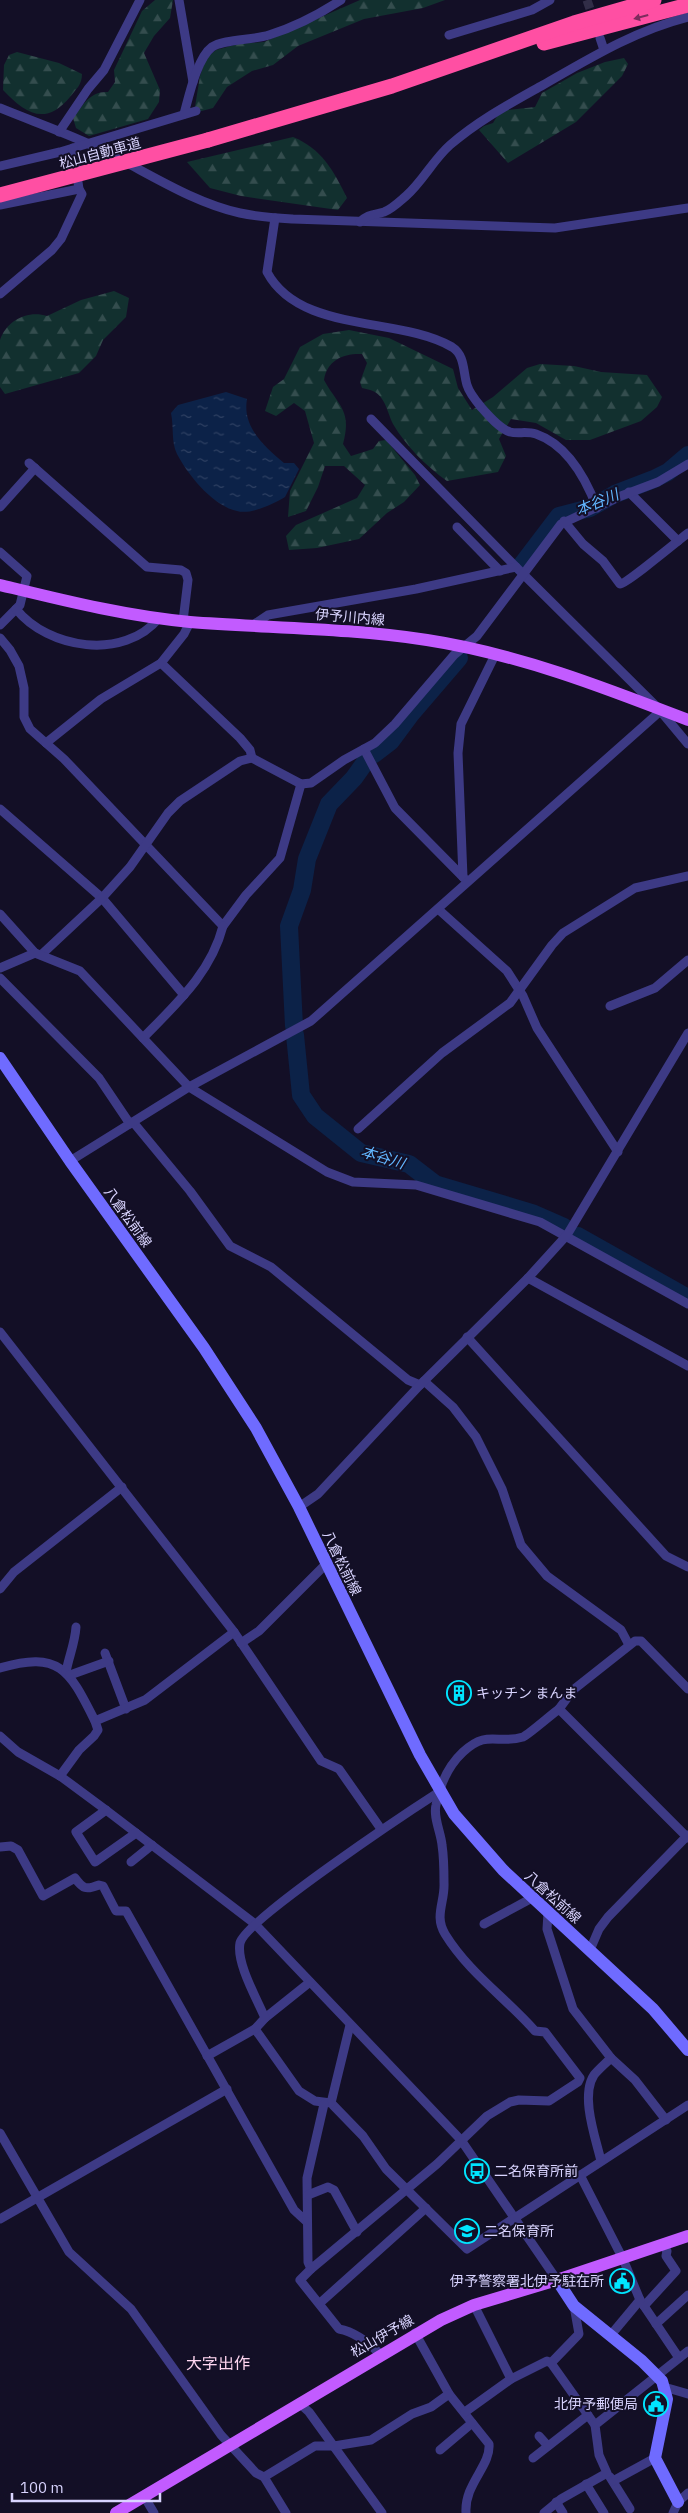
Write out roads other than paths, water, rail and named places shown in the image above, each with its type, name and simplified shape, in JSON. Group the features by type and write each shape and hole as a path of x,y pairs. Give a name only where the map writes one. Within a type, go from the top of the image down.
{"highway":[{"path":"392,86 548,31 654,0"},
{"path":"392,86 688,5"},
{"name":"松山自動車道","path":"0,194 208,140 392,86"}],"main road":[{"name":"伊予川内線","path":"0,585 69,601 159,618 398,636 464,648 562,673 688,720"},
{"name":"八倉松前線","path":"0,1058 70,1161 230,1387 256,1428 299,1507 439,1792 470,1835 532,1898 653,2009 688,2050"},
{"name":"松山伊予線","path":"116,2513 415,2333 474,2305 623,2259 688,2236"},
{"path":"557,2280 574,2306 658,2376 664,2387 667,2399 655,2458 676,2508"}],"street":[{"path":"59,132 88,89 104,70 140,0"},
{"path":"179,0 186,54 193,82"},
{"path":"184,114 193,82 211,47 219,44 249,40 284,30 313,18 342,0"},
{"path":"449,35 532,10 550,0"},
{"path":"360,222 367,215 384,212 398,203 418,186 436,159 450,145 485,118 604,50 661,24 688,17"},
{"path":"600,38 604,50"},
{"path":"0,108 86,143 162,182 223,208 240,213 275,218 555,228 688,208"},
{"path":"0,166 73,148 196,111"},
{"path":"0,294 52,250 61,239 82,194 79,189 73,148"},
{"path":"0,205 79,189"},
{"path":"275,218 267,272 287,294 303,305 322,313 365,325 398,328 454,348 462,358 467,386 482,408 501,427 510,432 536,434 552,443 569,459 587,483 597,508"},
{"path":"371,419 658,708 688,744"},
{"path":"0,968 38,954 102,898 146,845 168,813 180,801 240,761 252,758 301,784 311,784 344,760 385,735 454,655 477,636 498,610 519,570 564,521 658,482 688,464"},
{"path":"0,507 32,465 148,567 181,570 186,573 188,580 184,634 161,664 101,699 46,743"},
{"path":"630,492 678,541"},
{"path":"564,521 583,544 603,562 620,584 627,582 639,570 688,533"},
{"path":"456,527 500,571"},
{"path":"0,552 27,576 22,600 0,625"},
{"path":"253,625 268,615 416,589 500,571 519,570"},
{"path":"16,609 30,624 48,636 63,641 91,644 124,642 151,627 159,618"},
{"path":"0,638 10,650 19,666 24,688 26,723 64,759 223,926"},
{"path":"465,880 458,753 461,724 494,655"},
{"path":"161,664 240,738 250,750 252,758"},
{"path":"70,1161 190,1087 311,1021 438,909 465,880 656,715 658,708"},
{"path":"364,749 395,808 465,880"},
{"path":"143,1038 184,995 212,958 223,926 246,895 280,858 301,784"},
{"path":"0,809 102,898 184,995"},
{"path":"358,1129 442,1053 510,1003 552,945 563,933 635,888 688,876"},
{"path":"438,909 507,971 519,989 537,1028 618,1152"},
{"path":"0,914 38,954 80,971 190,1087 339,1178 353,1182 416,1186 518,1215 567,1236 688,1304"},
{"path":"610,1006 655,988 688,960"},
{"path":"0,978 98,1078 131,1123 190,1191 230,1246 272,1267 408,1380 422,1383 453,1407 476,1437 502,1489 521,1545 547,1576 621,1630 629,1645"},
{"path":"299,1507 318,1494 422,1383 528,1278 567,1236 688,1033"},
{"path":"528,1278 688,1366"},
{"path":"0,1332 234,1632 321,1761 339,1769 381,1829"},
{"path":"467,1337 666,1556 688,1567"},
{"path":"0,1589 14,1572 122,1487"},
{"path":"241,1643 259,1631 326,1564"},
{"path":"68,1674 69,1653 75,1645 76,1627"},
{"path":"96,1721 145,1700 234,1632"},
{"path":"580,2078 545,2032 535,2031 464,1961 444,1933 439,1911 445,1892 442,1846 435,1807 439,1792 444,1776 451,1765 476,1742 484,1738 526,1736 538,1723 559,1709 573,1690 636,1641 641,1641 688,1689"},
{"path":"68,1674 107,1657 126,1709"},
{"path":"0,1668 30,1661 52,1664 68,1674 96,1721 98,1730 79,1750 60,1776"},
{"path":"559,1709 688,1836 608,1916 590,1950"},
{"path":"0,1736 18,1752 60,1776 255,1924 461,2140 557,2280"},
{"path":"265,2018 242,1959 240,1942 263,1916 381,1829 439,1792"},
{"path":"106,1810 76,1832 95,1862 136,1833"},
{"path":"131,1862 152,1845"},
{"path":"0,1847 11,1846 18,1850 44,1896 75,1878 83,1888 88,1889 99,1884 103,1886 116,1911 126,1911 294,2210 307,2222"},
{"path":"484,1924 532,1898"},
{"path":"548,1913 547,1929 573,2010 611,2058 635,2080 666,2120"},
{"path":"207,2056 255,2029 265,2018 310,1982"},
{"path":"311,2269 308,2262 307,2178 350,2025"},
{"path":"255,2029 299,2091 328,2104 363,2136 386,2169 466,2249 688,2105"},
{"path":"602,2161 589,2105 594,2076 611,2058"},
{"path":"380,2354 368,2342 346,2330 339,2329 300,2280 407,2188 438,2164 486,2116 510,2102 520,2100 549,2101 578,2082 580,2078 594,2076"},
{"path":"0,2219 227,2089"},
{"path":"0,2133 69,2252 131,2309 221,2435 256,2473 264,2477 286,2513"},
{"path":"580,2175 623,2259 642,2303 679,2358"},
{"path":"308,2195 328,2187 334,2190 357,2232"},
{"path":"320,2303 426,2208"},
{"path":"610,2336 676,2271 666,2256 667,2251 663,2244"},
{"path":"656,2324 688,2295"},
{"path":"474,2305 511,2379"},
{"path":"551,2363 579,2334 574,2306"},
{"path":"415,2333 449,2394 489,2444 489,2450 467,2493 466,2513"},
{"path":"595,2425 688,2351"},
{"path":"465,2412 511,2379 546,2361 551,2363 595,2425 599,2455 630,2509"},
{"path":"664,2387 688,2394"},
{"path":"264,2477 315,2446 334,2446 371,2440 412,2414 430,2407 449,2394"},
{"path":"299,2403 309,2412 382,2513"},
{"path":"532,2458 588,2415"},
{"path":"440,2450 472,2423"},
{"path":"539,2436 548,2446"},
{"path":"613,2481 655,2458"},
{"path":"544,2513 556,2502 608,2473"},
{"path":"586,2484 604,2513"},
{"path":"676,2508 688,2493"},
{"path":"144,2496 154,2513"},
{"path":"556,2502 563,2513"}],"water":[{"path":"226,392 247,399 246,409 248,418 256,435 284,463 294,463 299,469 285,497 255,510 237,511 219,503 194,480 175,449 171,413 178,405"}],"waterway":[{"name":"本谷川","path":"521,566 559,516 590,508 615,494 654,479 668,472 688,455"},
{"name":"本谷川","path":"374,754 391,741 411,714 459,658"},
{"name":"本谷川","path":"294,1026 289,926 302,890 307,859 329,804 354,778 366,761"},
{"name":"本谷川","path":"295,1035 301,1095 315,1116 361,1153 409,1164 435,1184 532,1213 564,1227"},
{"name":"本谷川","path":"578,1236 688,1298"}],"tunnel":[{"path":"587,0 594,21"}],"place":[{"name":"キッチン まんま","path":"459,1693"},
{"name":"二名保育所前","path":"477,2171"},
{"name":"二名保育所","path":"467,2231"},
{"name":"伊予警察署北伊予駐在所","path":"622,2281"},
{"name":"北伊予郵便局","path":"656,2404"}],"district":[{"name":"大字出作","path":"218,2363"}]}
